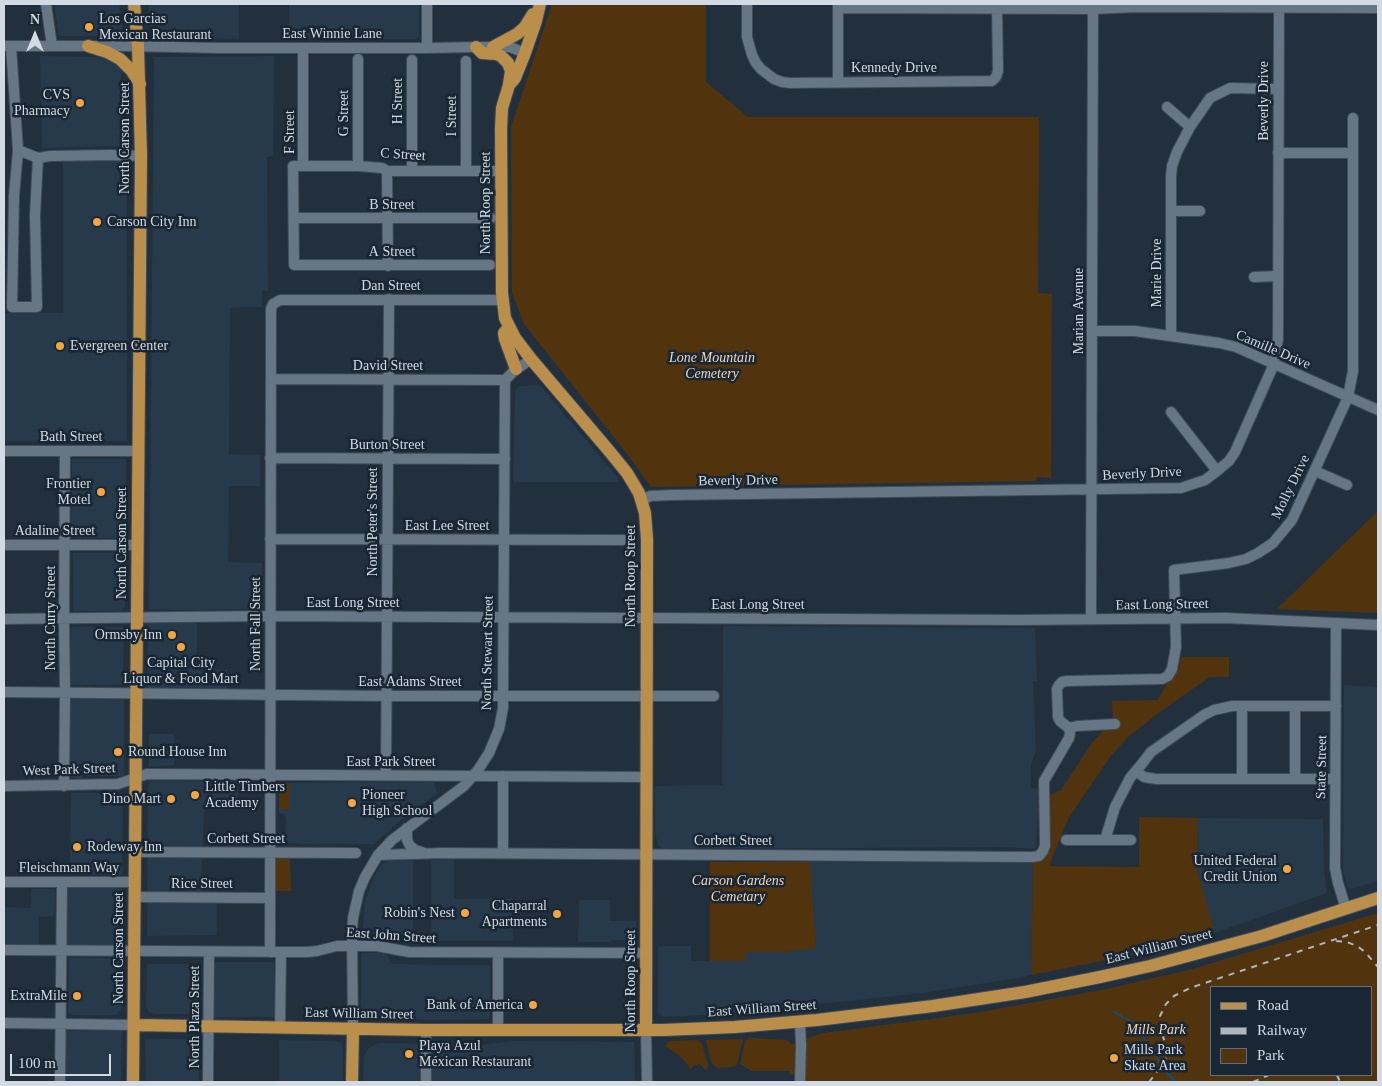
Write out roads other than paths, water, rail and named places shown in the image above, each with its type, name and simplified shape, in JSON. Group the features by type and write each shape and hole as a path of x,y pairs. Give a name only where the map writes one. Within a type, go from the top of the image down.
{"main road":[{"name":"North Carson Street","path":"134,4 140,84 141,156 134,882 134,1082"},
{"path":"493,47 506,41 525,27 540,4"},
{"name":"North Roop Street","path":"540,4 525,53 515,78 509,85 502,108 501,266 503,300 505,318 515,338 632,481 642,501 645,513 647,539 646,1030"},
{"path":"88,46 107,52 120,59 140,84"},
{"path":"476,46 482,53 502,56 508,63 511,71 509,85"},
{"path":"509,327 504,333 516,369"},
{"name":"East William Street","path":"134,1025 353,1030 646,1030 735,1027 800,1022 932,1006 1025,992 1100,977 1232,945 1378,898"},
{"name":"North Stewart Street","path":"352,1082 353,1030"}],"street":[{"path":"46,4 52,46"},
{"path":"426,48 427,4"},
{"name":"Kennedy Drive","path":"747,4 747,38 752,55 761,70 774,79 790,83 992,81 998,71 997,8"},
{"path":"838,82 838,6 997,8 1279,6 1378,8"},
{"name":"Marian Avenue","path":"1091,619 1093,6"},
{"name":"Beverly Drive","path":"642,501 650,496 673,495 1180,488 1205,480 1217,471 1229,461 1235,452 1274,364 1278,339 1279,6"},
{"path":"7,46 18,150 14,196 12,307 37,307 35,215 38,158"},
{"name":"East Winnie Lane","path":"7,46 220,48 426,48 476,46 510,47 525,53"},
{"name":"F Street","path":"294,265 293,166 304,166 304,48"},
{"name":"G Street","path":"358,59 358,166"},
{"name":"H Street","path":"412,60 412,171"},
{"name":"I Street","path":"466,61 466,171"},
{"name":"Marie Drive","path":"1171,335 1172,166 1177,152 1190,127 1210,98 1230,88 1278,89"},
{"path":"1166,107 1190,127"},
{"name":"Molly Drive","path":"1068,728 1058,717 1058,689 1062,682 1165,678 1171,672 1176,647 1174,570 1229,564 1246,559 1266,548 1292,520 1315,471 1348,397 1353,371 1353,118"},
{"path":"18,150 38,158 50,156 141,156"},
{"path":"1278,153 1353,153"},
{"name":"C Street","path":"304,166 358,166 412,171 501,171"},
{"path":"387,170 388,266"},
{"path":"1171,211 1200,211"},
{"name":"B Street","path":"294,218 491,218"},
{"name":"A Street","path":"294,265 490,265"},
{"path":"1254,277 1278,276"},
{"name":"Dan Street","path":"280,300 503,300"},
{"name":"North Fall Street","path":"270,952 271,775 269,616 271,309 273,304 280,300"},
{"name":"North Peter's Street","path":"386,776 389,300"},
{"name":"Camille Drive","path":"1092,332 1135,330 1219,342 1236,347 1378,410"},
{"path":"505,380 516,369 531,359"},
{"name":"David Street","path":"271,379 505,380"},
{"name":"North Stewart Street","path":"353,1030 352,946 354,918 359,891 365,876 378,855 392,840 456,792 473,776 482,764 495,739 501,718 504,617 505,380"},
{"path":"1171,412 1217,471"},
{"name":"Bath Street","path":"4,451 138,451"},
{"name":"North Curry Street","path":"64,786 65,451"},
{"name":"Burton Street","path":"270,458 505,459"},
{"path":"1315,471 1347,485"},
{"name":"East Lee Street","path":"270,539 623,540"},
{"name":"Adaline Street","path":"4,545 137,544"},
{"name":"East Long Street","path":"4,619 269,616 1235,618 1378,625"},
{"name":"State Street","path":"1336,624 1335,868 1346,908"},
{"name":"East Adams Street","path":"4,692 386,696 714,696"},
{"path":"1242,706 1242,779"},
{"path":"1294,779 1295,706"},
{"path":"1105,840 1115,807 1130,778 1152,752 1204,715 1224,707 1336,706"},
{"path":"1068,728 1115,724"},
{"name":"Corbett Street","path":"378,855 426,853 1039,856 1045,846 1044,781 1069,738 1068,728"},
{"path":"1136,771 1144,777 1156,779 1336,779"},
{"name":"East Park Street","path":"135,778 147,774 647,777"},
{"path":"503,776 503,854"},
{"name":"West Park Street","path":"4,786 118,784 135,778"},
{"path":"407,828 410,846 415,850 426,853"},
{"path":"1066,840 1131,840"},
{"name":"Corbett Street","path":"135,852 356,853"},
{"name":"Fleischmann Way","path":"4,882 134,882"},
{"path":"60,1082 62,882"},
{"name":"Rice Street","path":"134,897 270,898"},
{"name":"East John Street","path":"4,950 61,952 307,952 337,946 377,946 409,952 646,954"},
{"name":"North Plaza Street","path":"208,952 208,1082"},
{"path":"280,1028 281,952"},
{"path":"498,953 498,1030"},
{"path":"800,1022 802,1045 800,1082"},
{"path":"4,1023 134,1025"},
{"path":"426,1030 426,1082"},
{"name":"North Roop Street","path":"646,1030 647,1082"}],"waterway":[{"path":"1114,1012 1135,1024 1160,1062"},
{"path":"1165,1070 1175,1082"}],"railway":[{"path":"1149,1082 1165,1062 1167,1049 1161,1030 1160,1016 1166,1004 1174,996 1190,988 1378,925"},
{"path":"1336,941 1347,942 1357,946 1378,967"},
{"path":"1253,1082 1267,1076"},
{"path":"1337,1076 1340,1082"}],"place":[{"name":"Los Garcias Mexican Restaurant","path":"89,27"},
{"name":"CVS Pharmacy","path":"80,103"},
{"name":"Carson City Inn","path":"97,222"},
{"name":"Evergreen Center","path":"60,346"},
{"name":"Frontier Motel","path":"101,492"},
{"name":"Ormsby Inn","path":"172,635"},
{"name":"Capital City Liquor & Food Mart","path":"181,647"},
{"name":"Round House Inn","path":"118,752"},
{"name":"Little Timbers Academy","path":"195,795"},
{"name":"Dino Mart","path":"171,799"},
{"name":"Pioneer High School","path":"352,803"},
{"name":"Rodeway Inn","path":"77,847"},
{"name":"United Federal Credit Union","path":"1287,869"},
{"name":"Robin's Nest","path":"465,913"},
{"name":"Chaparral Apartments","path":"557,914"},
{"name":"ExtraMile","path":"77,996"},
{"name":"Bank of America","path":"533,1005"},
{"name":"Playa Azul Méxican Restaurant","path":"409,1054"},
{"name":"Mills Park Skate Area","path":"1114,1058"}],"park label":[{"name":"Lone Mountain Cemetery","path":"712,366"},
{"name":"Carson Gardens Cemetary","path":"738,890"},
{"name":"Mills Park","path":"1156,1030"}]}
